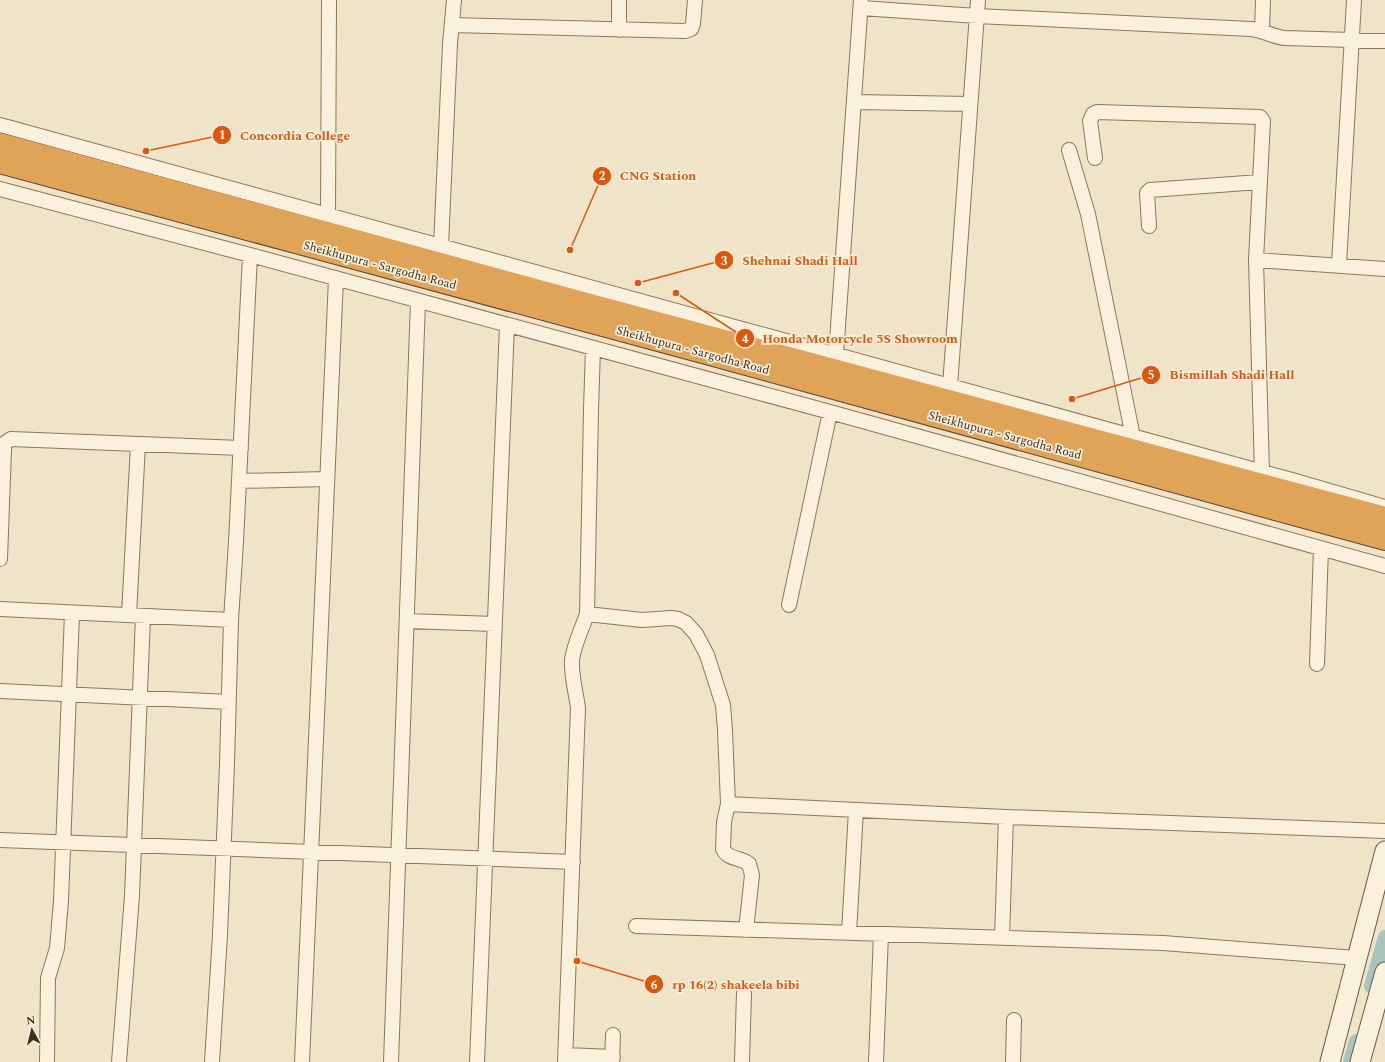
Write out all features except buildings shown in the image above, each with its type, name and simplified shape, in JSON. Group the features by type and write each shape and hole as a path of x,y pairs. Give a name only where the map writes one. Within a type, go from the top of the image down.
{"highway":[{"name":"Sheikhupura - Sargodha Road","path":"0,144 591,305 1385,518"},
{"name":"Sheikhupura - Sargodha Road","path":"0,162 1385,539"}],"street":[{"path":"328,215 329,0"},
{"path":"441,246 450,44 454,0"},
{"path":"619,0 619,30"},
{"path":"452,25 681,31 691,29 693,24 695,0"},
{"path":"950,386 978,0"},
{"path":"1262,31 1263,0"},
{"path":"1339,265 1354,0"},
{"path":"836,355 861,4 977,16 1252,29 1285,38 1385,42"},
{"path":"854,102 970,104"},
{"path":"1095,158 1090,121 1093,114 1097,112 1260,117 1263,121 1256,260 1262,472"},
{"path":"0,125 1385,507"},
{"path":"1069,150 1088,214 1133,437"},
{"path":"1149,226 1148,193 1150,190 1260,182"},
{"path":"0,189 336,278 830,412 1385,566"},
{"path":"212,1062 220,935 231,620 250,255"},
{"path":"1256,260 1385,269"},
{"path":"302,1062 336,278"},
{"path":"391,1062 391,1024 399,855 418,301"},
{"path":"477,1062 507,325"},
{"path":"593,348 587,614 575,645 572,660 572,670 578,708 566,1059 612,1059 613,1035"},
{"path":"789,605 830,412"},
{"path":"0,560 4,450 6,442 14,439 241,448"},
{"path":"129,615 138,444"},
{"path":"239,481 327,479"},
{"path":"1317,664 1321,548"},
{"path":"0,609 231,620"},
{"path":"47,1062 48,978 57,948 59,934 72,613"},
{"path":"587,614 642,620 678,619 686,623 691,628 707,655 723,705 728,804 724,822 723,849 728,856 743,860 749,864 752,875 746,930"},
{"path":"119,1062 132,896 143,616"},
{"path":"407,621 495,624"},
{"path":"0,691 228,702"},
{"path":"728,804 1006,817 1385,831"},
{"path":"849,934 856,810"},
{"path":"1002,938 1006,817"},
{"path":"0,840 572,862"},
{"path":"1330,1062 1385,851"},
{"path":"636,926 1163,943 1356,958"},
{"path":"876,1062 881,934"},
{"path":"1360,1062 1385,972"},
{"path":"742,1062 744,993"},
{"path":"1013,1062 1014,1020"}],"waterway":[{"path":"1371,986 1385,937"},
{"path":"1350,1062 1356,1041"}],"place":[{"name":"Concordia College","path":"146,151"},
{"name":"CNG Station","path":"570,250"},
{"name":"Shehnai Shadi Hall","path":"638,283"},
{"name":"Honda Motorcycle 5S Showroom","path":"676,293"},
{"name":"Bismillah Shadi Hall","path":"1072,399"},
{"name":"rp 16(2) shakeela bibi","path":"577,961"}]}
